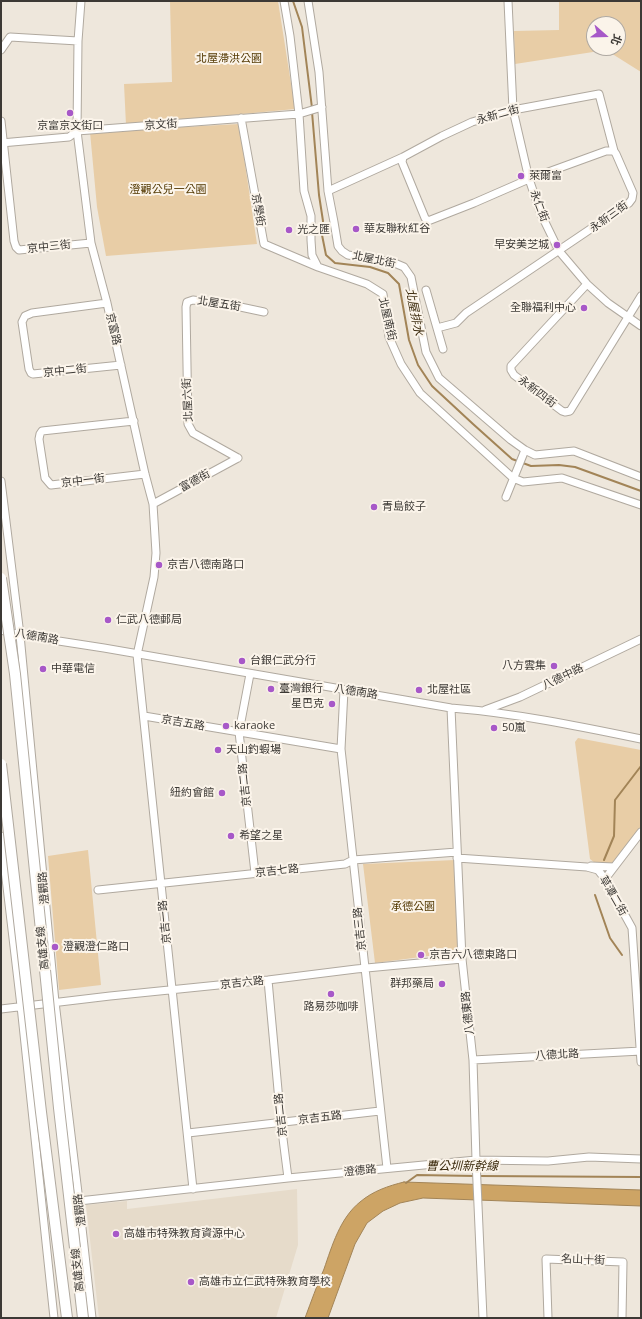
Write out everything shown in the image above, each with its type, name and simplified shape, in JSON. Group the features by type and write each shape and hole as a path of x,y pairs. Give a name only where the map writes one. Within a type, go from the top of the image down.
{"highway":[{"name":"高雄支線","path":"1,578 15,674 59,1108 83,1318"},
{"name":"高雄支線","path":"1,764 41,1112 67,1318"}],"street":[{"name":"京富路","path":"81,1 78,41 77,131 91,243 107,304 153,504 156,553 154,577 137,655"},
{"path":"284,1 301,113 304,192 311,216 312,255 318,267"},
{"name":"北屋北街","path":"308,1 319,72 319,109 328,191 338,246 348,255 392,262 404,267 411,277 426,352 439,378 523,452 535,455 574,451 641,477"},
{"name":"永仁街","path":"508,1 513,110 529,179 541,214 559,251 587,284 608,303 641,326"},
{"path":"1,50 10,37 78,41"},
{"name":"永新二街","path":"328,191 403,157 472,122 513,110 599,94"},
{"name":"永新三街","path":"437,328 456,323 466,313 598,225 632,200 633,193 614,151 599,94"},
{"name":"京文街","path":"3,143 69,137 77,131 301,113 319,109"},
{"name":"京學街","path":"241,118 264,244 318,267"},
{"name":"京中三街","path":"1,121 14,241 16,247 19,250 91,243"},
{"path":"403,157 402,162 424,218 428,221 474,204 529,179 606,151 614,151"},
{"name":"北屋南街","path":"318,267 367,284 383,294 389,336 400,364 420,393 514,475"},
{"name":"永新四街","path":"587,284 511,366 511,370 514,375 565,412 570,411 641,296"},
{"path":"426,290 443,349"},
{"name":"北屋五街","path":"187,363 187,302 193,300 231,305 264,312"},
{"name":"京中二街","path":"107,304 32,313 25,316 22,322 29,369 31,373 34,374 121,366"},
{"name":"北屋六街","path":"187,363 188,424 193,432 238,458"},
{"name":"京中一街","path":"134,421 42,431 39,439 45,478 51,485 145,474"},
{"path":"506,497 523,452"},
{"name":"富德街","path":"153,504 238,458"},
{"path":"514,475 523,482 562,478 641,505"},
{"name":"澄觀路","path":"1,481 20,635 54,1002 92,1318"},
{"name":"八德南路","path":"1,630 20,635 451,708 483,710 563,723 641,739"},
{"name":"八德中路","path":"483,710 520,698 641,639"},
{"name":"京吉一路","path":"137,655 193,1189"},
{"name":"京吉二路","path":"250,674 239,732 255,873"},
{"name":"京吉三路","path":"344,690 341,749 387,1168"},
{"name":"八德東路","path":"451,708 462,959 473,1060 476,1172 483,1318"},
{"name":"京吉五路","path":"144,716 341,749"},
{"path":"605,879 641,832"},
{"path":"1,836 21,1006 54,1318"},
{"name":"京吉七路","path":"98,890 345,864 353,860 457,855"},
{"name":"草潭二街","path":"457,855 587,867 598,870 605,879 632,928 641,1062"},
{"path":"587,867 595,865 614,867"},
{"name":"京吉六路","path":"1,1008 268,980 365,968 462,959"},
{"name":"京吉二路","path":"268,980 281,1123 288,1178"},
{"name":"八德北路","path":"473,1060 641,1051"},
{"name":"京吉五路","path":"188,1133 380,1111"},
{"name":"澄德路","path":"79,1200 476,1160 548,1161 589,1157 641,1158"},
{"name":"名山十街","path":"548,1318 546,1259 623,1262 622,1318"}],"shaded area":[{"path":"404,1182 641,1190 641,1206 423,1198 400,1203 383,1211 367,1223 355,1244 328,1318 305,1318 334,1242 347,1216 360,1202 375,1192"},
{"name":"高雄市立仁武特殊教育學校","path":"297,1189 298,1245 276,1318 99,1318 86,1205 127,1201 127,1209"}],"green space":[{"name":"北屋滯洪公園","path":"170,1 278,1 295,109 126,125 124,84 172,82"},
{"path":"559,1 641,1 641,72 616,56 626,56 626,16 586,16 586,53 515,64 514,31 559,30"},
{"name":"澄觀公兒一公園","path":"239,124 257,244 106,256 97,207 90,132"},
{"path":"578,738 641,750 641,827 612,866 595,863 590,859 575,742"},
{"path":"88,850 101,985 59,990 48,856"},
{"name":"承德公園","path":"455,860 459,952 375,963 363,864"}],"waterway":[{"name":"北屋排水","path":"293,1 302,27 312,108"},
{"name":"北屋排水","path":"312,112 319,195 323,221 322,235 326,255 335,263 370,267 388,273 399,284 409,340 418,365 432,386 512,459 531,466 559,465 575,467 641,491"},
{"name":"北屋排水","path":"604,860 614,836 615,800 641,766"},
{"name":"北屋排水","path":"595,895 610,938 622,955"},
{"name":"曹公圳新幹線","path":"406,1183 417,1175 475,1176"},
{"name":"曹公圳新幹線","path":"479,1176 641,1177"}],"place":[{"name":"京富京文街口","path":"70,113"},
{"name":"萊爾富","path":"521,176"},
{"name":"華友聯秋紅谷","path":"356,229"},
{"name":"光之匯","path":"289,230"},
{"name":"早安美芝城","path":"557,245"},
{"name":"全聯福利中心","path":"584,308"},
{"name":"青島餃子","path":"374,507"},
{"name":"京吉八德南路口","path":"159,565"},
{"name":"仁武八德郵局","path":"108,620"},
{"name":"台銀仁武分行","path":"242,661"},
{"name":"八方雲集","path":"554,666"},
{"name":"中華電信","path":"43,669"},
{"name":"臺灣銀行","path":"271,689"},
{"name":"北屋社區","path":"419,690"},
{"name":"星巴克","path":"332,704"},
{"name":"karaoke","path":"226,726"},
{"name":"50嵐","path":"494,728"},
{"name":"天山釣蝦場","path":"218,750"},
{"name":"紐約會館","path":"222,793"},
{"name":"希望之星","path":"231,836"},
{"name":"澄觀澄仁路口","path":"55,947"},
{"name":"京吉六八德東路口","path":"421,955"},
{"name":"群邦藥局","path":"442,984"},
{"name":"路易莎咖啡","path":"331,994"},
{"name":"高雄市特殊教育資源中心","path":"116,1234"},
{"name":"高雄市立仁武特殊教育學校","path":"191,1282"}]}
